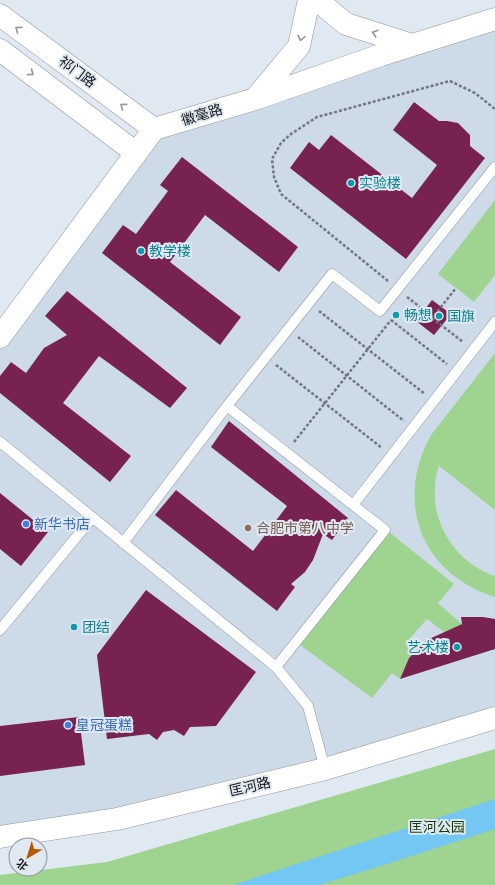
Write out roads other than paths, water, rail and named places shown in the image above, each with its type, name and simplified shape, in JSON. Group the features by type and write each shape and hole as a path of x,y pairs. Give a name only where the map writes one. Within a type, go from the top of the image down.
{"street":[{"path":"255,99 299,46 309,0"},
{"path":"317,0 346,24 412,45"},
{"name":"祁门路","path":"0,15 154,129"},
{"name":"徽毫路","path":"154,129 255,99 495,18"},
{"name":"祁门路","path":"0,50 136,153"},
{"path":"0,337 154,129"},
{"name":"匡河路","path":"0,837 117,819 325,769 495,718"}],"lane":[{"path":"123,543 227,406 332,274 380,311 495,167"},
{"path":"353,505 495,322"},
{"path":"227,406 385,530 276,667"},
{"path":"0,442 276,667 308,706 325,769"},
{"path":"0,630 92,518"}],"water":[{"path":"495,799 495,829 319,885 233,885"}],"place":[{"name":"实验楼","path":"351,183"},
{"name":"教学楼","path":"141,251"},
{"name":"畅想","path":"396,315"},
{"name":"国旗","path":"439,316"},
{"name":"新华书店","path":"26,524"},
{"name":"合肥市第八中学","path":"248,528"},
{"name":"团结","path":"74,627"},
{"name":"艺术楼","path":"457,647"},
{"name":"皇冠蛋糕","path":"68,725"}],"park label":[{"name":"匡河公园","path":"437,827"}]}
